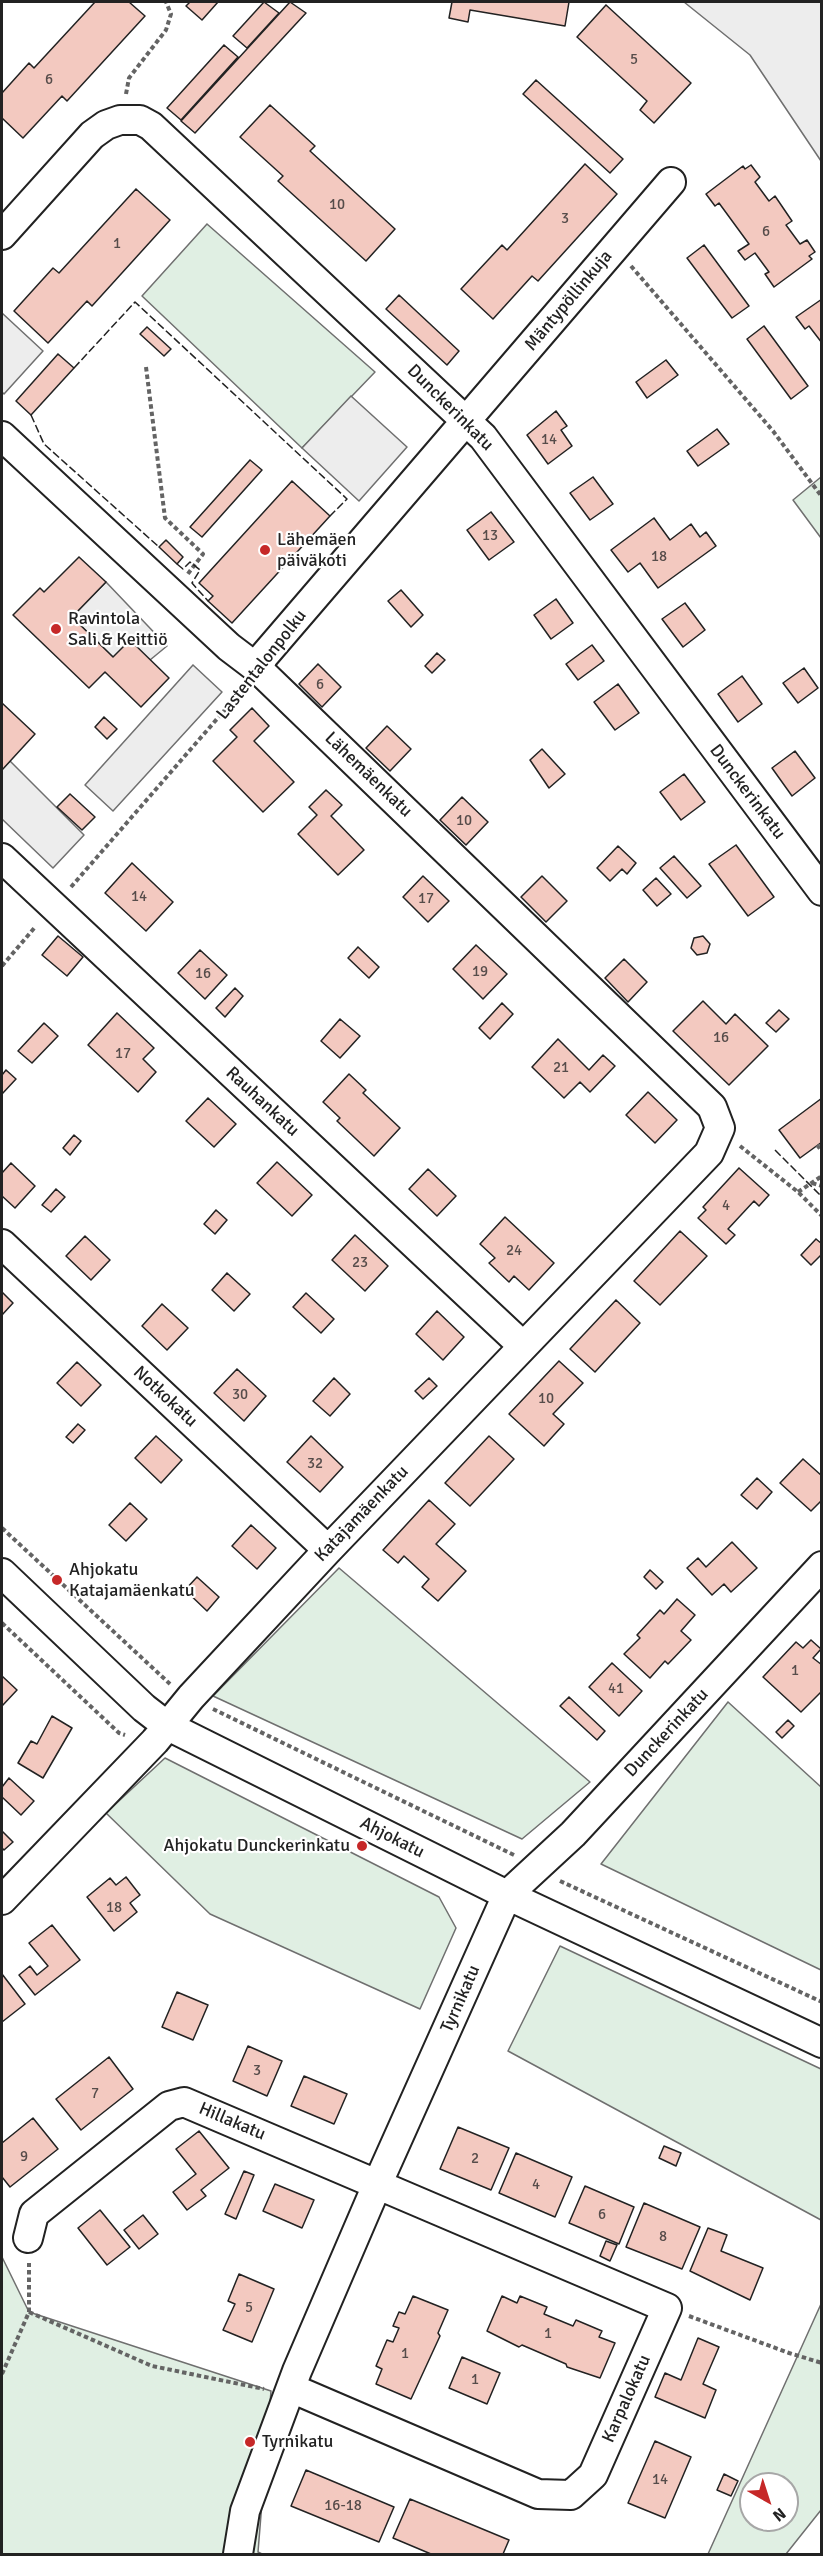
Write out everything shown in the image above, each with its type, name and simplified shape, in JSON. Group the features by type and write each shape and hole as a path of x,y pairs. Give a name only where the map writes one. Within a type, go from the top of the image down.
{"street":[{"path":"2,235 92,135 106,125 120,120"},
{"name":"Dunckerinkatu","path":"120,120 140,120 151,126 483,437 822,891"},
{"name":"Mäntypöllinkuja","path":"468,421 671,182"},
{"name":"Lastentalonpolku","path":"258,669 263,657 468,421"},
{"name":"Lähemäenkatu","path":"2,436 229,648 258,669 712,1107 720,1128"},
{"name":"Rauhankatu","path":"2,858 523,1346"},
{"name":"Katajamäenkatu","path":"2,1900 154,1742 190,1697 328,1550 709,1153 720,1128"},
{"name":"Notkokatu","path":"2,1244 328,1550"},
{"name":"Dunckerinkatu","path":"507,1895 573,1834 821,1568"},
{"name":"Ahjokatu","path":"2,1574 144,1708 166,1725 507,1895 822,2043"},
{"name":"Tyrnikatu","path":"238,2554 244,2511 289,2391 377,2185 507,1895"},
{"name":"Hillakatu","path":"28,2238 34,2214 169,2106 184,2102 377,2185"},
{"path":"377,2185 667,2308"},
{"name":"Karpalokatu","path":"289,2391 538,2494 571,2495 594,2475 667,2308"}],"path":[{"path":"120,120 129,78 166,30 171,14 166,2"},
{"path":"615,248 773,431 822,497"},
{"path":"146,367 165,518 203,554 196,566"},
{"name":"Lastentalonpolku","path":"2,966 230,707 258,669"},
{"path":"720,1128 754,1159 798,1192 822,1216"},
{"path":"817,1145 822,1151"},
{"path":"798,1192 822,1176"},
{"path":"812,1183 822,1186"},
{"path":"2,1528 168,1683 190,1697 538,1867 564,1883 822,2002"},
{"path":"2,2374 29,2312 28,2238"},
{"path":"667,2308 822,2363"},
{"path":"29,2312 152,2366 289,2391"}],"green space":[{"path":"207,224 375,372 302,448 142,296"},
{"path":"821,477 821,538 793,500"},
{"path":"339,1568 590,1782 522,1839 213,1696"},
{"path":"728,1702 821,1787 821,1970 601,1864"},
{"path":"165,1758 439,1897 456,1928 420,2009 210,1914 106,1813"},
{"path":"560,1946 821,2069 821,2220 508,2051"},
{"path":"2,2257 29,2312 271,2391 258,2552 262,2554 2,2554"},
{"path":"821,2304 821,2510 786,2554 708,2554 739,2485 739,2532 799,2532 799,2472 745,2472"}],"shaded area":[{"path":"684,2 821,2 821,161 750,55"},
{"path":"2,313 43,351 4,394 2,392"},
{"path":"351,396 407,447 359,501 302,448"},
{"path":"106,582 167,646 150,660 113,657 72,617"},
{"path":"193,665 222,692 113,811 85,785"},
{"path":"10,761 84,835 53,868 2,819 2,769"}],"building":[{"path":"95,2 129,2 145,16 67,101 62,96 23,138 2,118 2,93 29,63 34,68"},
{"path":"190,2 218,2 202,20 186,6"},
{"path":"264,2 279,13 247,48 233,36"},
{"path":"290,2 306,13 195,133 181,121"},
{"path":"452,2 569,2 565,26 470,10 468,22 449,18"},
{"path":"606,5 691,83 654,123 640,110 647,101 577,37"},
{"path":"224,45 238,57 181,120 167,108"},
{"path":"536,80 623,159 610,173 523,94"},
{"path":"270,105 315,146 310,151 395,229 366,261 278,181 283,176 240,137"},
{"path":"585,164 617,194 538,281 532,276 493,319 461,289 502,245 507,250"},
{"path":"751,165 760,177 755,182 769,201 775,196 792,221 786,225 800,244 807,240 815,252 809,256 812,259 774,287 765,274 769,272 755,253 745,260 738,251 749,244 719,203 715,206 706,194 743,166 745,169"},
{"path":"136,189 170,220 92,306 87,301 48,343 14,311 53,268 59,273"},
{"path":"704,245 749,306 732,318 687,258"},
{"path":"399,295 459,351 447,365 386,309"},
{"path":"822,299 822,343 809,326 805,329 796,317"},
{"path":"764,326 808,386 791,399 747,339"},
{"path":"147,327 171,349 164,356 140,334"},
{"path":"58,354 74,368 31,415 16,401"},
{"path":"666,360 678,375 647,398 636,382"},
{"path":"556,411 567,426 561,430 572,446 548,464 527,435"},
{"path":"717,429 729,444 698,466 687,451"},
{"path":"250,460 262,470 202,537 190,527"},
{"path":"593,477 613,504 590,520 570,493"},
{"name":"Lähemäen päiväkoti","path":"292,481 330,516 232,623 208,601 213,596 199,583"},
{"path":"491,512 514,542 489,560 467,530"},
{"path":"654,518 670,540 691,524 700,537 706,532 716,546 658,588 640,563 628,572 611,550"},
{"path":"166,540 183,557 177,564 159,547"},
{"name":"Ravintola Sali & Keittiö","path":"79,557 106,582 72,617 113,657 130,640 169,678 141,707 105,672 89,688 13,615 40,588 44,592"},
{"path":"401,590 423,615 411,627 388,601"},
{"path":"556,599 573,623 551,639 534,615"},
{"path":"685,603 705,630 683,647 662,619"},
{"path":"592,645 604,661 578,680 566,664"},
{"path":"437,653 445,660 432,673 425,666"},
{"path":"318,664 341,687 322,707 299,684"},
{"path":"804,668 818,688 798,703 783,683"},
{"path":"742,676 762,704 738,722 718,694"},
{"path":"618,684 639,713 615,730 594,702"},
{"path":"2,703 35,734 2,770"},
{"path":"252,708 269,726 254,741 294,782 263,812 213,761 237,737 230,730"},
{"path":"104,717 117,729 107,739 95,727"},
{"path":"387,726 411,749 390,771 366,748"},
{"path":"542,749 565,774 549,788 530,760"},
{"path":"795,751 815,778 792,796 772,768"},
{"path":"684,774 705,802 681,820 660,792"},
{"path":"326,790 342,805 331,816 364,850 338,875 298,834 317,815 309,807"},
{"path":"70,794 95,817 82,830 57,807"},
{"path":"462,797 488,822 466,845 440,820"},
{"path":"736,845 774,897 748,916 709,864"},
{"path":"618,846 636,863 627,874 622,869 610,881 597,868"},
{"path":"674,856 701,886 687,898 660,868"},
{"path":"132,863 173,902 146,931 105,893"},
{"path":"423,876 449,901 428,922 403,897"},
{"path":"542,876 567,901 546,922 521,897"},
{"path":"656,878 671,894 657,906 643,890"},
{"path":"58,936 83,957 67,976 42,955"},
{"path":"703,936 710,944 707,953 697,955 691,948 694,938"},
{"path":"476,945 507,974 483,999 453,969"},
{"path":"358,947 379,967 369,978 348,958"},
{"path":"200,950 227,975 205,999 178,973"},
{"path":"624,959 647,982 628,1002 605,978"},
{"path":"235,988 243,996 225,1017 216,1008"},
{"path":"703,1001 726,1024 735,1014 768,1046 729,1085 673,1031"},
{"path":"502,1003 513,1014 490,1039 479,1028"},
{"path":"779,1010 789,1019 776,1032 766,1023"},
{"path":"117,1013 154,1048 143,1059 156,1072 138,1092 88,1045"},
{"path":"340,1019 360,1036 340,1058 321,1041"},
{"path":"44,1023 58,1036 32,1063 18,1051"},
{"path":"558,1039 589,1070 603,1055 615,1066 590,1092 580,1082 564,1098 532,1067"},
{"path":"6,1070 16,1079 2,1094 2,1075"},
{"path":"349,1074 366,1090 363,1093 400,1128 374,1156 337,1121 340,1118 323,1102"},
{"path":"648,1092 677,1120 655,1143 626,1115"},
{"path":"208,1098 236,1124 214,1147 186,1121"},
{"path":"822,1098 822,1142 800,1158 779,1130"},
{"path":"74,1135 81,1141 70,1155 63,1148"},
{"path":"277,1162 312,1195 292,1216 257,1183"},
{"path":"11,1163 35,1186 15,1208 2,1196 2,1173"},
{"path":"739,1168 769,1195 759,1206 754,1201 728,1229 735,1235 726,1244 698,1218 706,1210 703,1207"},
{"path":"428,1169 456,1196 437,1216 409,1189"},
{"path":"56,1189 65,1197 51,1212 42,1205"},
{"path":"216,1210 227,1220 215,1234 204,1224"},
{"path":"505,1217 554,1263 529,1290 514,1276 509,1282 489,1263 495,1258 480,1244"},
{"path":"680,1231 707,1256 660,1305 634,1281"},
{"path":"355,1235 388,1266 365,1291 332,1260"},
{"path":"85,1236 110,1260 91,1280 66,1256"},
{"path":"816,1239 822,1244 822,1254 811,1265 801,1255"},
{"path":"227,1273 250,1294 234,1311 212,1290"},
{"path":"2,1292 13,1303 2,1315"},
{"path":"306,1293 334,1319 321,1333 293,1307"},
{"path":"616,1300 640,1323 595,1372 570,1349"},
{"path":"162,1304 188,1328 167,1350 142,1326"},
{"path":"437,1311 464,1337 443,1360 416,1334"},
{"path":"559,1361 583,1383 553,1414 564,1424 544,1446 509,1414"},
{"path":"77,1362 101,1385 81,1406 57,1383"},
{"path":"237,1369 266,1396 244,1421 214,1393"},
{"path":"334,1378 350,1394 330,1416 313,1401"},
{"path":"429,1378 437,1386 423,1399 415,1391"},
{"path":"78,1424 85,1430 73,1443 66,1437"},
{"path":"156,1436 182,1460 161,1483 135,1458"},
{"path":"311,1436 343,1467 320,1492 287,1462"},
{"path":"489,1436 514,1459 470,1506 445,1483"},
{"path":"803,1459 822,1476 822,1500 811,1511 780,1483"},
{"path":"757,1478 772,1492 757,1509 741,1495"},
{"path":"429,1500 455,1524 436,1544 466,1571 438,1601 422,1587 429,1579 404,1556 398,1563 383,1550"},
{"path":"130,1503 147,1519 126,1541 109,1525"},
{"path":"251,1525 276,1548 257,1569 232,1546"},
{"path":"732,1542 757,1568 731,1592 724,1584 712,1595 687,1568 698,1558 706,1567"},
{"path":"650,1570 663,1582 656,1589 644,1577"},
{"path":"197,1577 219,1597 207,1611 185,1590"},
{"path":"677,1599 695,1615 681,1631 691,1640 668,1664 665,1661 650,1678 624,1654 640,1638 637,1635 660,1610 664,1614"},
{"path":"811,1640 821,1649 813,1658 822,1665 822,1691 801,1712 763,1677 796,1642 803,1648"},
{"path":"612,1663 642,1691 619,1716 589,1687"},
{"path":"2,1676 17,1690 2,1706"},
{"path":"569,1697 605,1731 597,1740 560,1706"},
{"path":"52,1716 72,1728 43,1778 18,1763 31,1741 37,1744"},
{"path":"788,1720 794,1726 782,1738 776,1732"},
{"path":"9,1778 34,1801 21,1815 2,1797 2,1787"},
{"path":"2,1831 13,1842 4,1850 2,1848"},
{"path":"126,1877 140,1895 130,1903 137,1912 114,1931 87,1897 110,1878 116,1885"},
{"path":"52,1925 80,1960 35,1995 19,1975 30,1966 37,1975 48,1966 29,1943"},
{"path":"2,1974 25,2004 2,2022"},
{"path":"177,1992 208,2005 193,2040 162,2027"},
{"path":"248,2046 282,2061 267,2096 233,2081"},
{"path":"109,2057 133,2089 81,2130 56,2099"},
{"path":"304,2076 347,2094 334,2124 291,2106"},
{"path":"33,2118 58,2149 10,2187 2,2177 2,2143"},
{"path":"458,2127 509,2148 491,2190 440,2169"},
{"path":"199,2131 229,2168 201,2190 206,2196 187,2210 173,2192 196,2174 176,2149"},
{"path":"664,2146 681,2153 676,2166 659,2158"},
{"path":"516,2153 572,2177 555,2217 499,2193"},
{"path":"244,2171 254,2175 236,2219 225,2214"},
{"path":"275,2184 314,2200 302,2228 263,2211"},
{"path":"585,2186 634,2207 619,2244 569,2223"},
{"path":"644,2203 700,2227 682,2269 626,2247"},
{"path":"100,2210 130,2247 107,2265 78,2228"},
{"path":"143,2215 158,2234 139,2249 124,2230"},
{"path":"708,2228 727,2235 721,2251 763,2268 750,2300 690,2271"},
{"path":"606,2241 617,2245 610,2261 600,2256"},
{"path":"239,2274 274,2289 252,2342 223,2330 235,2304 228,2301"},
{"path":"413,2296 448,2310 438,2333 440,2336 411,2399 376,2384 382,2369 376,2366 387,2340 393,2342 399,2328 393,2326 399,2312 405,2314"},
{"path":"502,2296 517,2303 520,2296 547,2307 544,2314 573,2326 576,2320 602,2331 599,2337 615,2343 600,2378 567,2367 566,2364 522,2345 519,2347 487,2331"},
{"path":"698,2338 719,2347 703,2384 716,2390 705,2418 655,2397 665,2373 681,2380"},
{"path":"462,2357 500,2373 487,2404 449,2388"},
{"path":"655,2441 691,2457 665,2518 628,2503"},
{"path":"306,2470 394,2507 379,2542 291,2506"},
{"path":"724,2474 738,2481 731,2496 717,2490"},
{"path":"410,2499 509,2540 503,2554 431,2554 393,2538"}],"fence":[{"path":"74,368 135,302 347,499 330,516"},
{"path":"31,415 44,444 159,547"},
{"path":"177,564 183,569 190,562 200,570 192,583 208,601"},
{"path":"775,1150 822,1197"}],"place":[{"name":"Lähemäen päiväkoti","path":"265,550"},
{"name":"Ravintola Sali & Keittiö","path":"56,629"},
{"name":"Ahjokatu Katajamäenkatu","path":"57,1580"},
{"name":"Ahjokatu Dunckerinkatu","path":"362,1846"},
{"name":"Tyrnikatu","path":"250,2442"}]}
